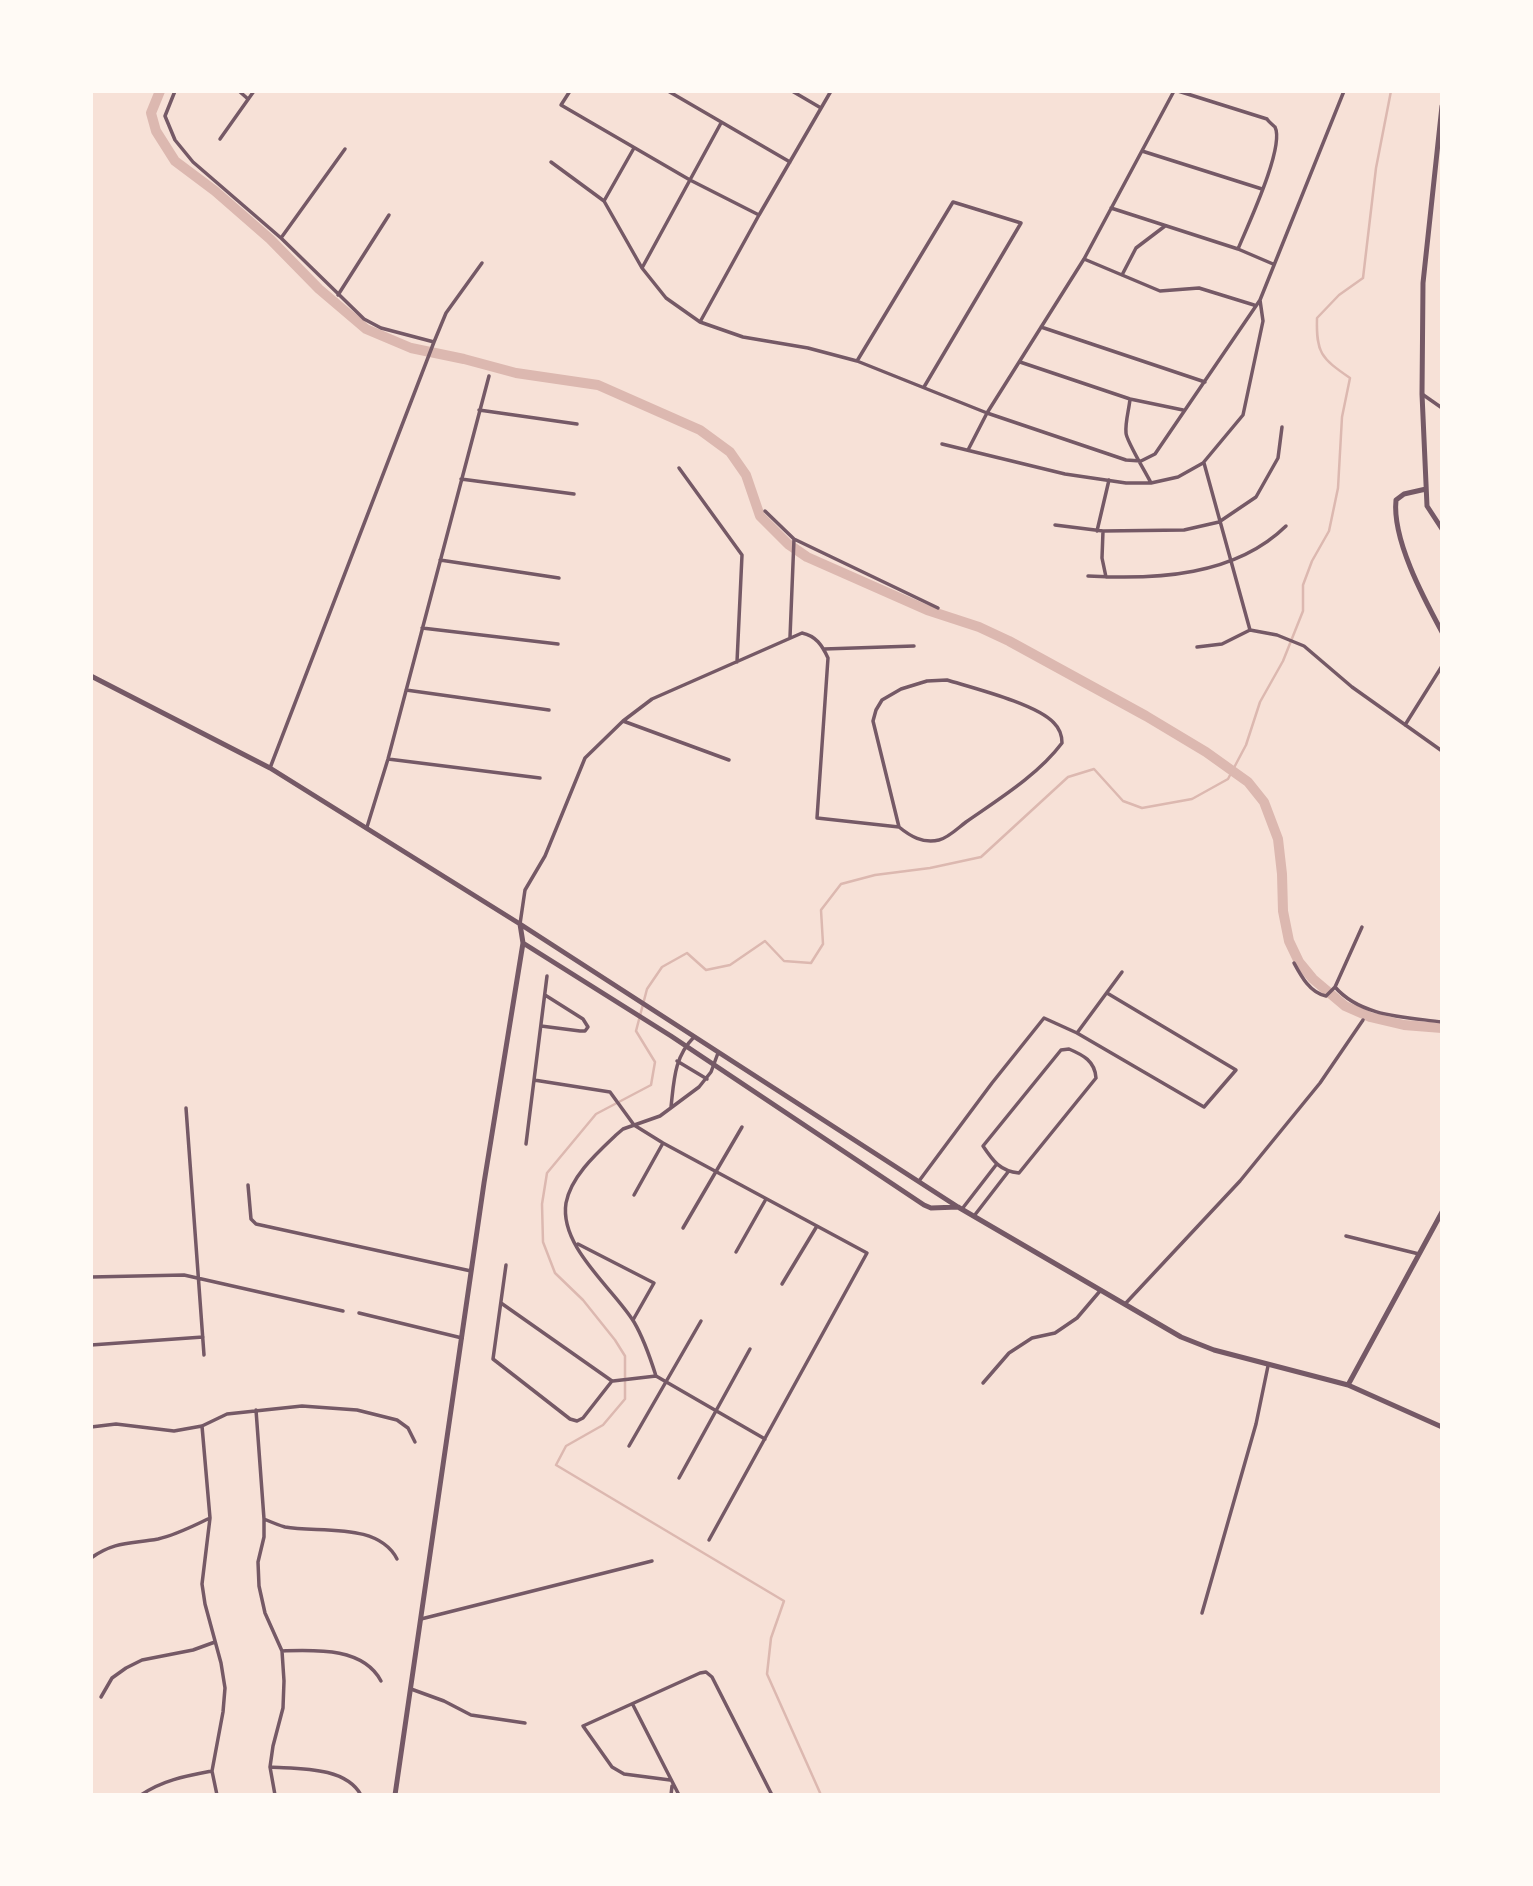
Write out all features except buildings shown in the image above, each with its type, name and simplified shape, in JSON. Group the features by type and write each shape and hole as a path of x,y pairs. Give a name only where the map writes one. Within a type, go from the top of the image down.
{"street":[{"path":"175,91 165,116 175,140 193,162 281,238 364,318 381,328 433,344"},
{"path":"239,91 248,99"},
{"path":"220,139 254,91"},
{"path":"570,91 561,105 690,180 759,215"},
{"path":"668,91 790,162"},
{"path":"792,91 821,108"},
{"path":"700,322 831,91"},
{"path":"968,451 988,413 1084,259 1176,91 1267,119 1275,127 1275,154 1238,249"},
{"path":"942,444 1065,474 1126,483 1151,483 1178,477 1203,463 1243,415 1263,321 1260,300 1344,91"},
{"path":"1442,106 1423,283 1422,394 1427,506 1442,529"},
{"path":"642,268 721,123"},
{"path":"604,201 634,148"},
{"path":"281,238 345,149"},
{"path":"1142,151 1262,189"},
{"path":"551,162 604,201 642,268 666,298 700,322 743,338 808,348 858,361 988,413 1126,460 1141,461 1155,454 1254,305 1260,300"},
{"path":"858,361 953,202 1021,223 924,387"},
{"path":"1111,208 1238,249 1273,264"},
{"path":"338,295 389,215"},
{"path":"1122,275 1136,248 1165,226"},
{"path":"1084,259 1160,291 1199,288 1254,305"},
{"path":"270,768 433,344 452,304 482,263"},
{"path":"1041,327 1205,382"},
{"path":"1020,362 1130,399 1183,410"},
{"path":"367,827 388,759 489,376"},
{"path":"1422,394 1442,408"},
{"path":"1130,399 1127,440 1151,483"},
{"path":"480,410 577,424"},
{"path":"1055,525 1097,531 1184,530 1219,522 1256,496 1278,458 1282,427"},
{"path":"1203,463 1250,630"},
{"path":"679,468 742,555 737,662"},
{"path":"461,479 574,494"},
{"path":"1097,531 1109,480"},
{"path":"1426,489 1404,494 1396,500 1397,528 1425,600 1442,632"},
{"path":"765,511 794,540 938,608"},
{"path":"1088,576 1192,573 1229,562 1268,543 1286,526"},
{"path":"1104,531 1102,558 1106,577"},
{"path":"790,637 794,540"},
{"path":"440,559 559,578"},
{"path":"422,628 558,644"},
{"path":"1196,646 1222,644 1250,630 1277,635 1304,646 1352,687 1442,751"},
{"path":"395,1795 471,1271 523,943 520,925 525,890 545,856 585,758 652,699 802,633 811,635 824,649 828,658 817,818 899,827 911,836 926,841 940,840 1005,795 1054,754 1062,743 1062,733 1054,722 1037,710 947,680 928,681 901,689 882,700 873,721 899,827"},
{"path":"824,649 914,646"},
{"path":"1405,725 1442,666"},
{"path":"91,677 270,768 367,827 960,1208 1181,1337 1268,1366 1348,1385 1442,1427"},
{"path":"406,690 549,710"},
{"path":"623,722 729,760"},
{"path":"388,759 540,778"},
{"path":"1293,963 1318,994 1326,996 1333,989 1362,927"},
{"path":"523,943 648,1021 924,1205 931,1208 960,1208"},
{"path":"1077,1033 1122,972"},
{"path":"526,1144 547,976"},
{"path":"1333,989 1349,1000 1380,1014 1442,1022"},
{"path":"919,1181 1044,1017 1077,1033 1204,1107 1236,1070 1107,993"},
{"path":"541,1026 580,1031 585,1031 588,1027 583,1019 545,995"},
{"path":"1125,1304 1240,1181 1320,1083 1363,1020"},
{"path":"671,1107 677,1061 685,1046 694,1037"},
{"path":"1069,1049 1085,1056 1095,1068 1096,1078 1019,1173 1008,1172 996,1165 983,1146 1061,1050 1069,1049"},
{"path":"656,1376 649,1353 633,1320 591,1269 576,1244 568,1224 566,1203 575,1180 616,1135 634,1125 650,1121 707,1079 718,1053"},
{"path":"677,1061 707,1079"},
{"path":"534,1080 605,1090 614,1096 634,1125 867,1253 709,1540"},
{"path":"186,1108 204,1355"},
{"path":"683,1228 742,1126"},
{"path":"634,1195 663,1143"},
{"path":"960,1208 996,1165"},
{"path":"974,1216 1008,1172"},
{"path":"248,1185 251,1219 256,1224 471,1271"},
{"path":"924,1205 936,1201 934,1191"},
{"path":"736,1252 766,1198"},
{"path":"1348,1385 1442,1212"},
{"path":"782,1284 817,1226"},
{"path":"1346,1236 1419,1254"},
{"path":"576,1244 653,1283 633,1320"},
{"path":"506,1265 493,1360 570,1419 577,1421 583,1418 612,1381"},
{"path":"91,1278 184,1275 343,1311"},
{"path":"983,1382 1009,1353 1032,1338 1055,1332 1077,1318 1101,1289"},
{"path":"501,1303 612,1381 656,1376 765,1439"},
{"path":"359,1313 462,1338"},
{"path":"629,1446 701,1321"},
{"path":"91,1345 203,1337"},
{"path":"679,1478 750,1349"},
{"path":"1202,1613 1256,1424 1268,1366"},
{"path":"91,1427 116,1424 174,1431 202,1426 227,1414 302,1406 358,1410 397,1420 408,1428 415,1442"},
{"path":"256,1410 264,1519 264,1537 258,1562 258,1586 265,1613 282,1651 283,1708 270,1767 275,1795"},
{"path":"202,1426 209,1518 202,1584 225,1688 212,1771 217,1795"},
{"path":"91,1558 105,1548 120,1543 160,1538 209,1518"},
{"path":"264,1519 283,1526 339,1530 378,1538 393,1550 397,1559"},
{"path":"421,1619 652,1561"},
{"path":"101,1697 112,1678 125,1668 142,1660 193,1650 215,1642"},
{"path":"282,1651 318,1650 338,1653 372,1668 381,1681"},
{"path":"671,1782 624,1774 612,1767 583,1726 706,1672 712,1677 772,1795"},
{"path":"411,1689 444,1701 471,1715 525,1723"},
{"path":"633,1705 678,1795"},
{"path":"270,1767 324,1772 355,1786 361,1795"},
{"path":"141,1795 179,1777 212,1771"},
{"path":"671,1782 671,1795"}],"waterway":[{"path":"160,91 151,113 156,131 175,161 215,191 270,239 319,289 366,329 411,348 516,373 598,385 700,430 730,452 746,475 760,516 788,544 807,557 927,610 979,627 1009,641 1146,716 1206,752 1248,782 1264,802 1278,839 1283,911 1289,941 1299,962 1313,979 1345,1006 1370,1017 1404,1025 1442,1028"},
{"path":"821,1795 767,1674 771,1638 784,1601 556,1465 566,1446 603,1425 625,1399 625,1356 583,1300 555,1273 543,1242 542,1204 547,1173 596,1114 651,1085 655,1062 636,1031 647,989 662,967 687,953 706,970 730,965 765,941 784,961 811,963 823,944 821,910 841,884 875,875 930,868 981,857 1068,777 1094,769 1123,801 1142,808 1192,799 1228,779 1246,745 1260,702 1283,661 1303,611 1303,585 1312,561 1329,531 1338,488 1342,417 1350,378 1322,354 1317,318 1339,295 1363,278 1376,168 1391,91"}]}
